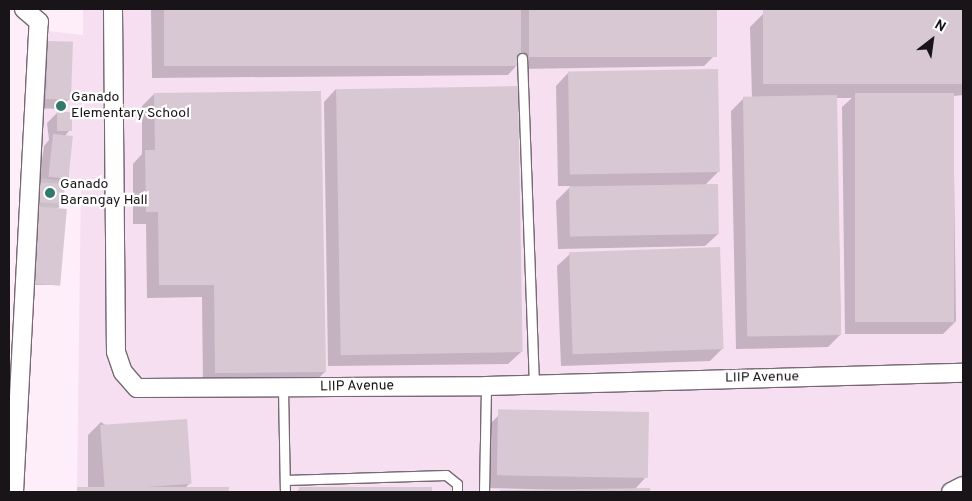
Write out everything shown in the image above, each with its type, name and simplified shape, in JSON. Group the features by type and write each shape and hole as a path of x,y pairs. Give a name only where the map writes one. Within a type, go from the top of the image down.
{"street":[{"path":"14,492 39,22 24,9"},
{"name":"LIIP Avenue","path":"113,9 116,352 123,372 137,388 282,389 486,386 963,373"},
{"path":"951,492 963,486"}],"lane":[{"path":"522,58 534,384"},
{"path":"484,492 486,386"},
{"path":"282,389 285,492"},
{"path":"285,480 446,475 457,484 457,492"}],"shaded area":[{"path":"83,9 963,9 963,481 944,492 77,492 81,184 34,177 47,31 83,35"}],"building":[{"path":"164,9 521,9 521,66 164,66"},
{"path":"529,9 717,9 717,57 529,57"},
{"path":"763,9 963,9 963,84 763,84"},
{"path":"48,41 73,42 71,100 46,99"},
{"path":"718,69 720,172 570,175 568,72"},
{"path":"518,86 523,352 341,355 336,89"},
{"path":"321,91 326,372 215,373 214,285 159,285 158,212 146,212 145,150 155,150 154,93"},
{"path":"855,93 954,93 954,322 855,322"},
{"path":"837,95 841,335 747,337 743,97"},
{"path":"57,112 72,112 72,131 57,131"},
{"path":"53,134 73,136 68,179 49,177"},
{"name":"Ganado Barangay Hall","path":"36,182 65,184 64,204 35,202"},
{"path":"718,184 719,234 570,237 569,187"},
{"path":"33,206 67,209 60,286 26,283"},
{"path":"720,247 724,349 573,354 569,252"},
{"path":"498,409 649,412 648,478 497,475"},
{"path":"187,419 192,484 105,490 100,425"},
{"path":"77,487 229,487 229,492 77,492"},
{"path":"299,487 432,487 432,492 299,492"},
{"path":"650,488 650,492 500,492 500,490"}],"place":[{"name":"Ganado Elementary School","path":"61,106"},
{"name":"Ganado Barangay Hall","path":"50,193"}]}
